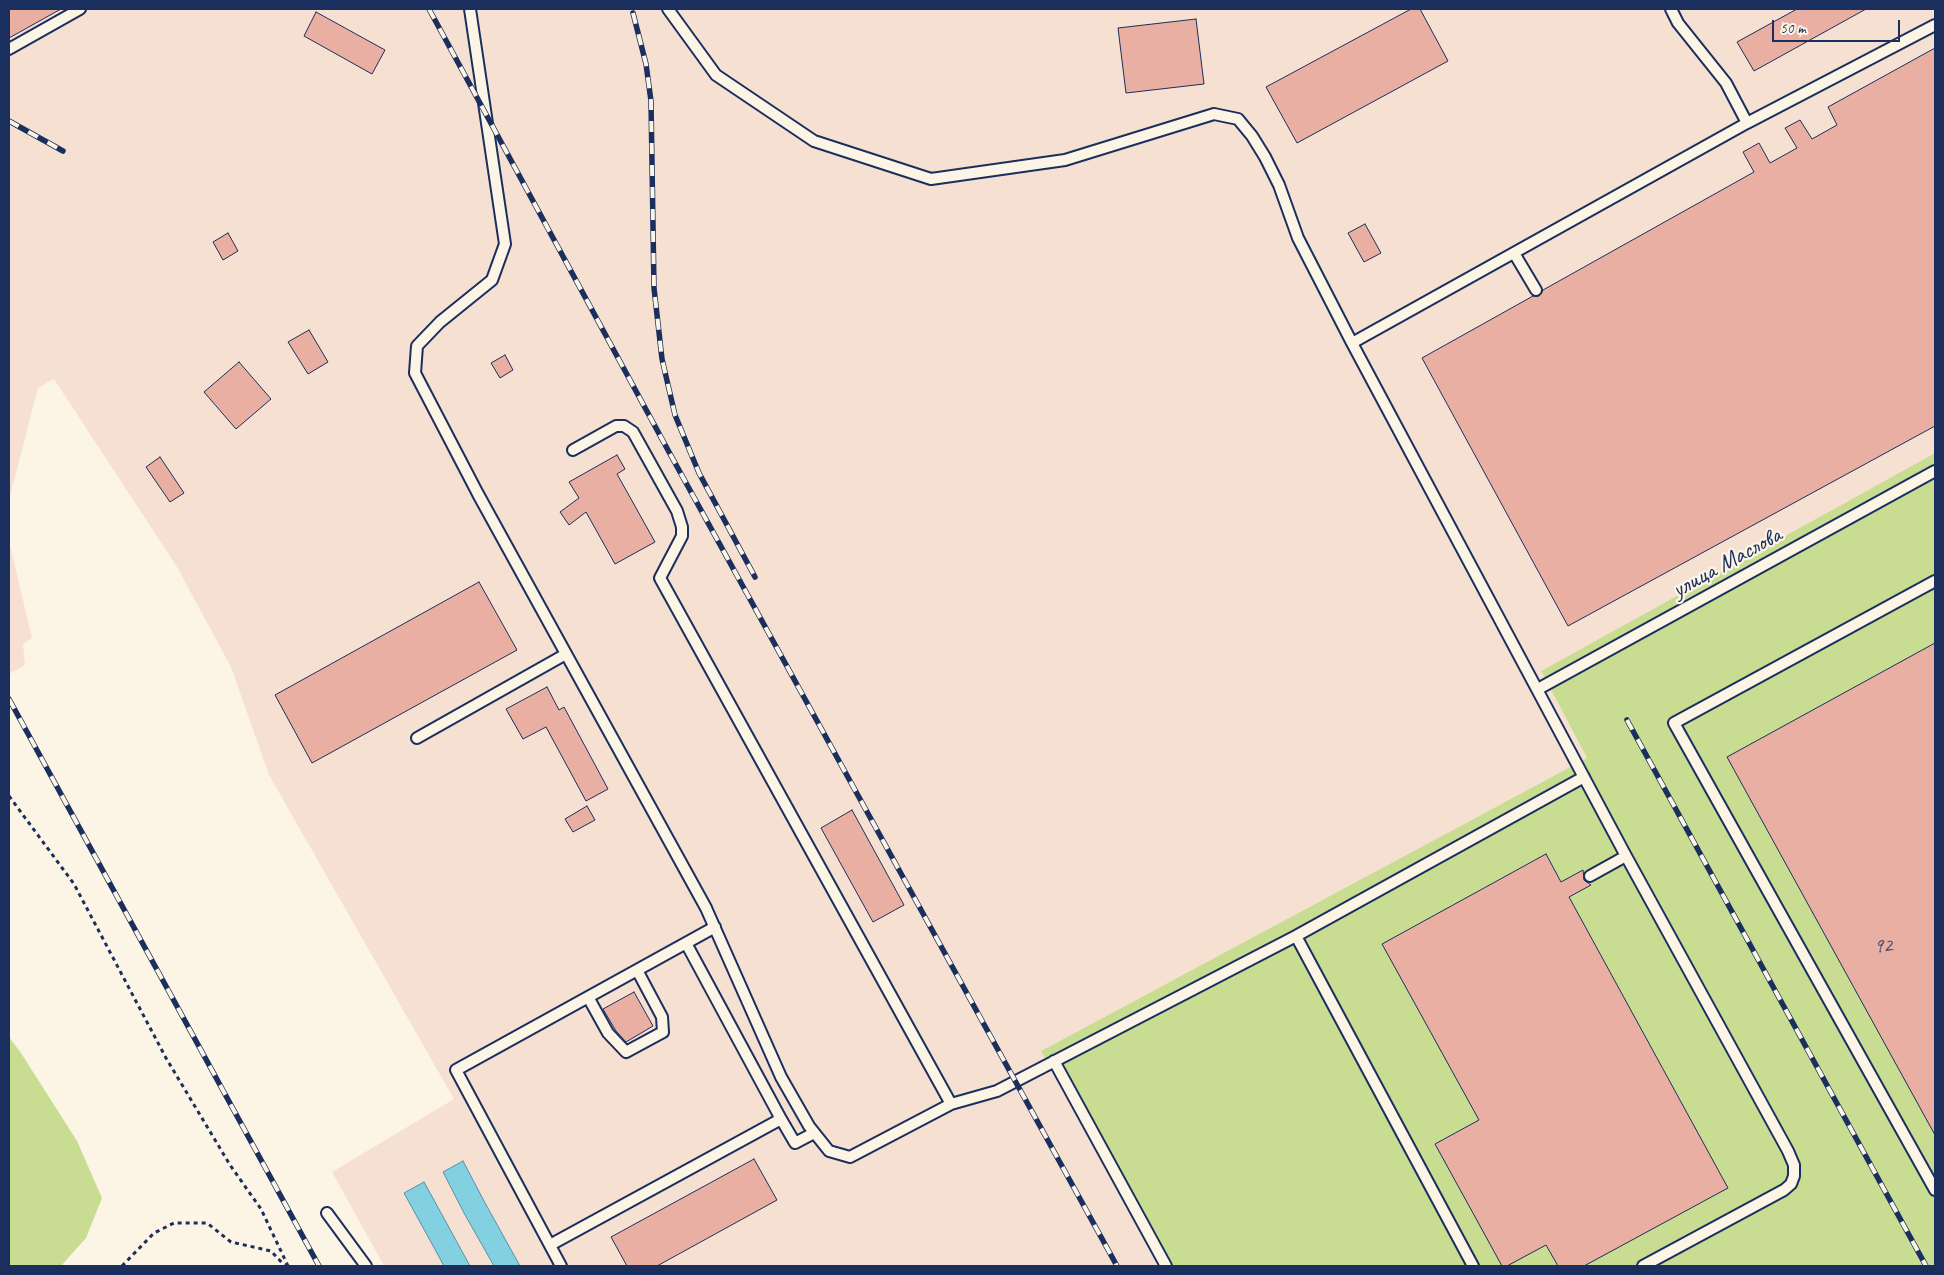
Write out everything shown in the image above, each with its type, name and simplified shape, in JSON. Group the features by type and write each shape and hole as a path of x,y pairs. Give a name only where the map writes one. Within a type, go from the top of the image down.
{"lane":[{"path":"9,49 80,9"},
{"path":"470,9 504,244 492,280 440,322 417,346 415,373 478,494 706,908 781,1078 814,1133 829,1150 850,1157 951,1104 997,1091 1296,936 1584,778"},
{"path":"668,9 716,76 814,141 931,179 1065,160 1214,114 1238,119 1252,136 1265,156 1279,185 1298,238 1352,343 1626,856 1788,1151 1794,1166 1794,1176 1791,1184 1784,1190 1644,1266"},
{"path":"1671,9 1678,22 1726,83 1747,123"},
{"path":"1352,343 1747,123 1935,25"},
{"path":"1514,253 1536,290"},
{"path":"573,450 616,426 624,426 633,432 677,511 682,527 682,536 660,578 951,1104"},
{"name":"улица Маслова","path":"1538,689 1935,471"},
{"path":"1935,581 1674,723 1935,1190"},
{"path":"417,738 566,654"},
{"path":"1590,876 1626,856"},
{"path":"561,1266 456,1070 714,928"},
{"path":"1296,936 1472,1266"},
{"path":"686,943 795,1143 814,1133"},
{"path":"588,997 608,1033 626,1052 634,1048 663,1032 662,1017 637,970"},
{"path":"1054,1060 1166,1266"},
{"path":"550,1245 781,1119"},
{"path":"327,1213 366,1266"}],"path":[{"path":"9,796 74,884 166,1058 230,1165 261,1209 286,1266"},
{"path":"122,1266 154,1233 174,1223 207,1223 231,1242 271,1251 286,1266"}],"shaded area":[{"path":"9,9 1935,9 1935,453 1541,671 1587,758 1041,1051 1159,1266 384,1266 332,1172 454,1099 269,775 231,667 177,567 54,379 38,388 9,500"},
{"path":"9,541 32,638 23,644 25,665 9,674"}],"green space":[{"path":"1935,453 1935,1266 1159,1266 1041,1051 1587,758 1541,671"},
{"path":"9,1037 77,1141 102,1198 86,1238 61,1266 9,1266"}],"water":[{"path":"463,1161 520,1266 494,1266 464,1213 443,1172"},
{"path":"424,1182 470,1266 444,1266 404,1193"}],"building":[{"path":"9,9 61,9 9,38"},
{"path":"1411,9 1420,9 1448,61 1297,143 1266,87"},
{"path":"1797,9 1866,9 1754,71 1737,42"},
{"path":"316,12 385,50 372,74 304,36"},
{"path":"1196,19 1204,84 1126,93 1118,28"},
{"path":"1935,48 1935,426 1568,626 1422,358 1533,296 1539,296 1543,290 1754,172 1743,152 1759,143 1770,163 1797,148 1785,128 1800,120 1812,139 1837,125 1828,107"},
{"path":"1365,224 1381,253 1364,262 1348,233"},
{"path":"228,233 238,251 223,260 213,242"},
{"path":"309,330 328,362 308,374 288,342"},
{"path":"505,355 513,370 500,378 491,363"},
{"path":"239,362 271,399 236,429 204,392"},
{"path":"617,455 625,469 617,474 655,542 615,564 586,512 569,525 560,512 579,498 569,482"},
{"path":"160,457 184,493 170,502 146,467"},
{"path":"479,582 517,650 312,763 275,695"},
{"path":"1935,643 1935,1135 1727,757"},
{"path":"547,687 559,710 564,707 608,789 586,801 546,727 523,739 506,709"},
{"path":"587,806 595,820 573,832 565,819"},
{"path":"852,810 904,905 873,922 821,828"},
{"path":"1546,854 1561,882 1583,870 1584,880 1591,885 1569,897 1728,1188 1584,1266 1558,1266 1546,1245 1507,1266 1502,1266 1435,1144 1479,1120 1382,944"},
{"path":"634,992 653,1026 626,1042 616,1031 603,1009"},
{"path":"754,1159 777,1200 657,1266 627,1266 611,1237"}],"railway":[{"path":"429,9 669,452 1117,1266"},
{"path":"633,13 646,64 651,101 654,288 662,359 675,415 699,473 755,577"},
{"path":"9,121 63,151"},
{"path":"9,699 319,1266"},
{"path":"1627,720 1926,1266"}]}
